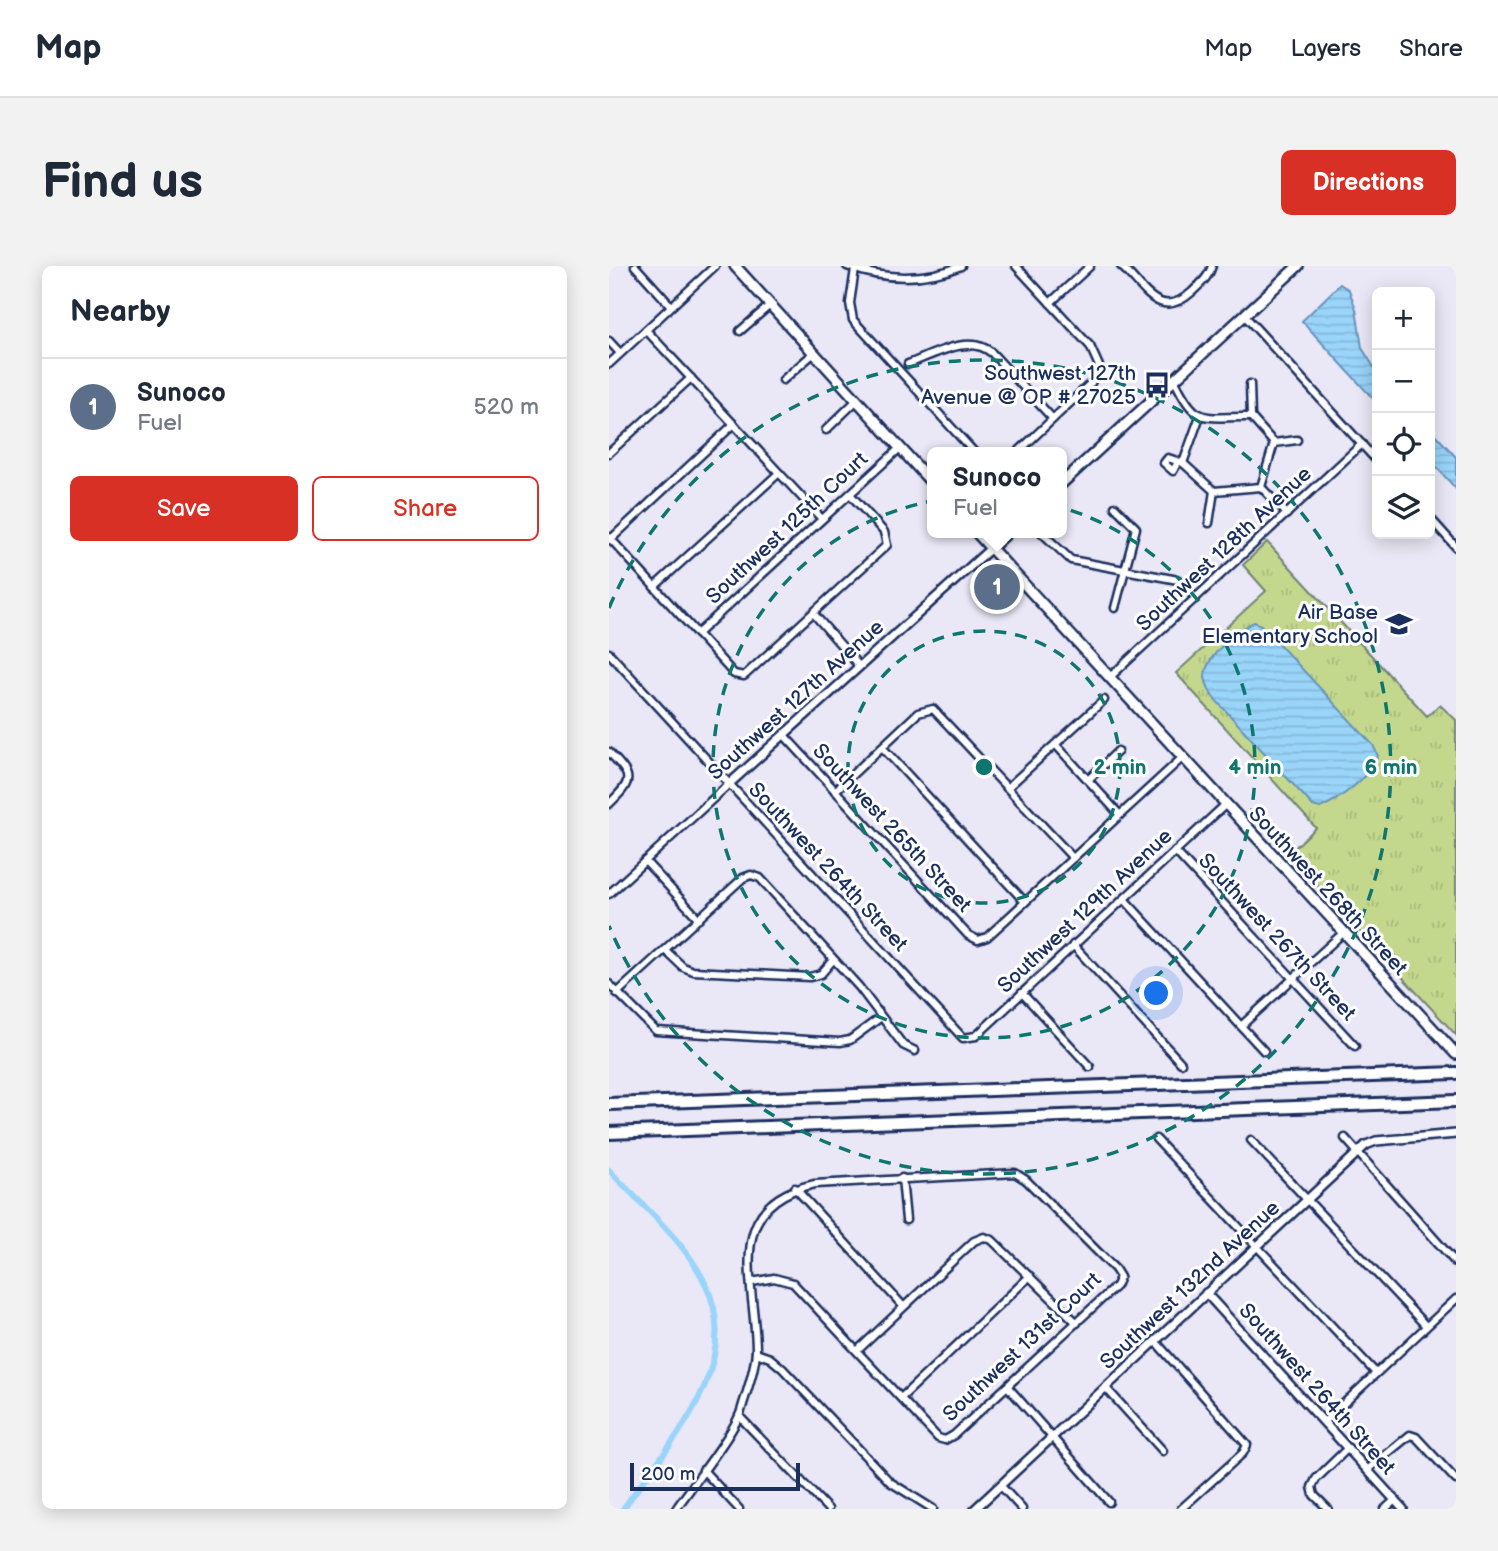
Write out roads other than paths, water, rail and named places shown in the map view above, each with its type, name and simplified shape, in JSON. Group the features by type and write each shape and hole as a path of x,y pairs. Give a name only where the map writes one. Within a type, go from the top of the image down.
{"highway":[{"path":"609,1104 1456,1073"},
{"path":"609,1133 1456,1101"}],"main road":[{"path":"735,266 927,477"},
{"path":"1067,478 1298,266"},
{"name":"Southwest 268th Street","path":"982,538 1456,1055"},
{"name":"Southwest 127th Avenue","path":"991,548 1002,538"}],"street":[{"path":"635,266 671,306"},
{"path":"609,364 715,266"},
{"path":"847,266 904,277 961,266"},
{"path":"1016,266 1094,350 1099,366 1091,383 1023,447"},
{"path":"1050,303 1090,266"},
{"path":"1121,266 1152,298 1167,304 1185,298 1207,276 1212,266"},
{"path":"855,269 850,303 853,320 969,447"},
{"path":"740,331 770,304"},
{"path":"1244,315 1372,455"},
{"path":"646,330 822,519"},
{"path":"609,341 620,353"},
{"path":"908,364 964,345 980,345 992,353 1053,419"},
{"path":"783,380 814,353"},
{"path":"609,453 691,378"},
{"path":"1174,380 1189,409 1200,416 1251,417"},
{"path":"1250,384 1251,417 1274,443"},
{"path":"826,430 857,400"},
{"path":"1200,416 1181,462 1214,491 1261,487"},
{"path":"733,424 610,539 734,674 744,676 883,550 888,541 884,532 850,494"},
{"path":"1274,443 1297,440"},
{"path":"1261,487 1274,443"},
{"name":"Southwest 128th Avenue","path":"1109,678 1362,444"},
{"name":"Southwest 125th Court","path":"697,634 900,447"},
{"path":"655,587 779,473"},
{"path":"1261,487 1287,514"},
{"path":"1209,523 1214,491"},
{"path":"1115,507 1136,528 1123,569 1115,608"},
{"path":"1435,524 1456,547"},
{"path":"1047,538 1071,560 1178,580 1196,598"},
{"name":"Southwest 127th Avenue","path":"609,894 991,548"},
{"path":"814,614 859,666"},
{"name":"Southwest 264th Street","path":"609,653 957,1034 967,1039"},
{"path":"1007,788 1104,700"},
{"path":"835,791 918,713 930,708 940,714 1073,858"},
{"name":"Southwest 265th Street","path":"784,735 968,935 978,940 987,937 1025,902"},
{"path":"1056,745 1120,815"},
{"path":"882,747 1025,902 1182,758"},
{"path":"1088,779 1118,751"},
{"path":"609,752 627,771 629,779 627,787 609,804"},
{"name":"Southwest 129th Avenue","path":"967,1039 976,1035 1226,805"},
{"name":"Southwest 267th Street","path":"1175,851 1355,1046"},
{"path":"645,861 699,919"},
{"path":"617,993 743,878 751,875 759,878 833,960 903,1045 915,1051"},
{"path":"1124,899 1263,1051"},
{"path":"1241,1026 1343,933"},
{"path":"1073,945 1181,1063"},
{"path":"665,950 683,967 693,971 810,977 821,974 833,960"},
{"path":"609,984 656,1031 840,1042 850,1040 881,1017"},
{"path":"1022,993 1090,1067"},
{"name":"Southwest 132nd Avenue","path":"975,1509 1357,1154 1376,1141 1453,1134"},
{"path":"1345,1138 1456,1263"},
{"path":"1156,1139 1374,1372"},
{"path":"1251,1140 1426,1326"},
{"name":"Southwest 131st Court","path":"901,1398 938,1438 945,1440 954,1435 1077,1323 1116,1286 1119,1277 1115,1269 1026,1180 1015,1173 902,1178"},
{"path":"676,1509 739,1416 756,1353 752,1282 747,1263 749,1242 757,1219 771,1203 795,1188 902,1178 906,1220"},
{"path":"795,1188 903,1306"},
{"path":"858,1350 974,1241 984,1237 992,1240 1077,1323"},
{"path":"752,1282 774,1278 793,1283 901,1398 1030,1276"},
{"name":"Southwest 264th Street","path":"1206,1293 1403,1509"},
{"path":"1324,1422 1374,1372 1456,1299"},
{"path":"1156,1342 1247,1445 1243,1453 1181,1509"},
{"path":"756,1353 770,1358 782,1368 890,1482 933,1509"},
{"path":"1008,1387 1109,1502"},
{"path":"1106,1388 1163,1451"},
{"path":"739,1416 828,1509"},
{"path":"1367,1470 1410,1435 1416,1437 1456,1480"},
{"path":"1328,1509 1314,1495 1312,1487 1316,1479 1347,1448"},
{"path":"703,1470 739,1509"},
{"path":"1001,1486 1022,1509"},
{"path":"1385,1509 1395,1500"}],"water":[{"path":"1340,284 1349,290 1356,309 1362,348 1372,364 1372,398 1302,321"},
{"path":"1435,434 1456,457 1456,489 1435,466"},
{"path":"1254,622 1261,625 1373,745 1378,756 1368,772 1353,786 1320,808 1313,806 1213,697 1207,684 1207,668 1216,652 1231,637"}],"waterway":[{"path":"609,1170 687,1253 706,1285 715,1316 716,1346 708,1376 696,1404 623,1509"}],"place":[{"name":"Southwest 127th Avenue @ OP # 27025","path":"1157,385"},
{"name":"Sunoco","path":"997,587"},
{"name":"Air Base Elementary School","path":"1399,624"}]}
